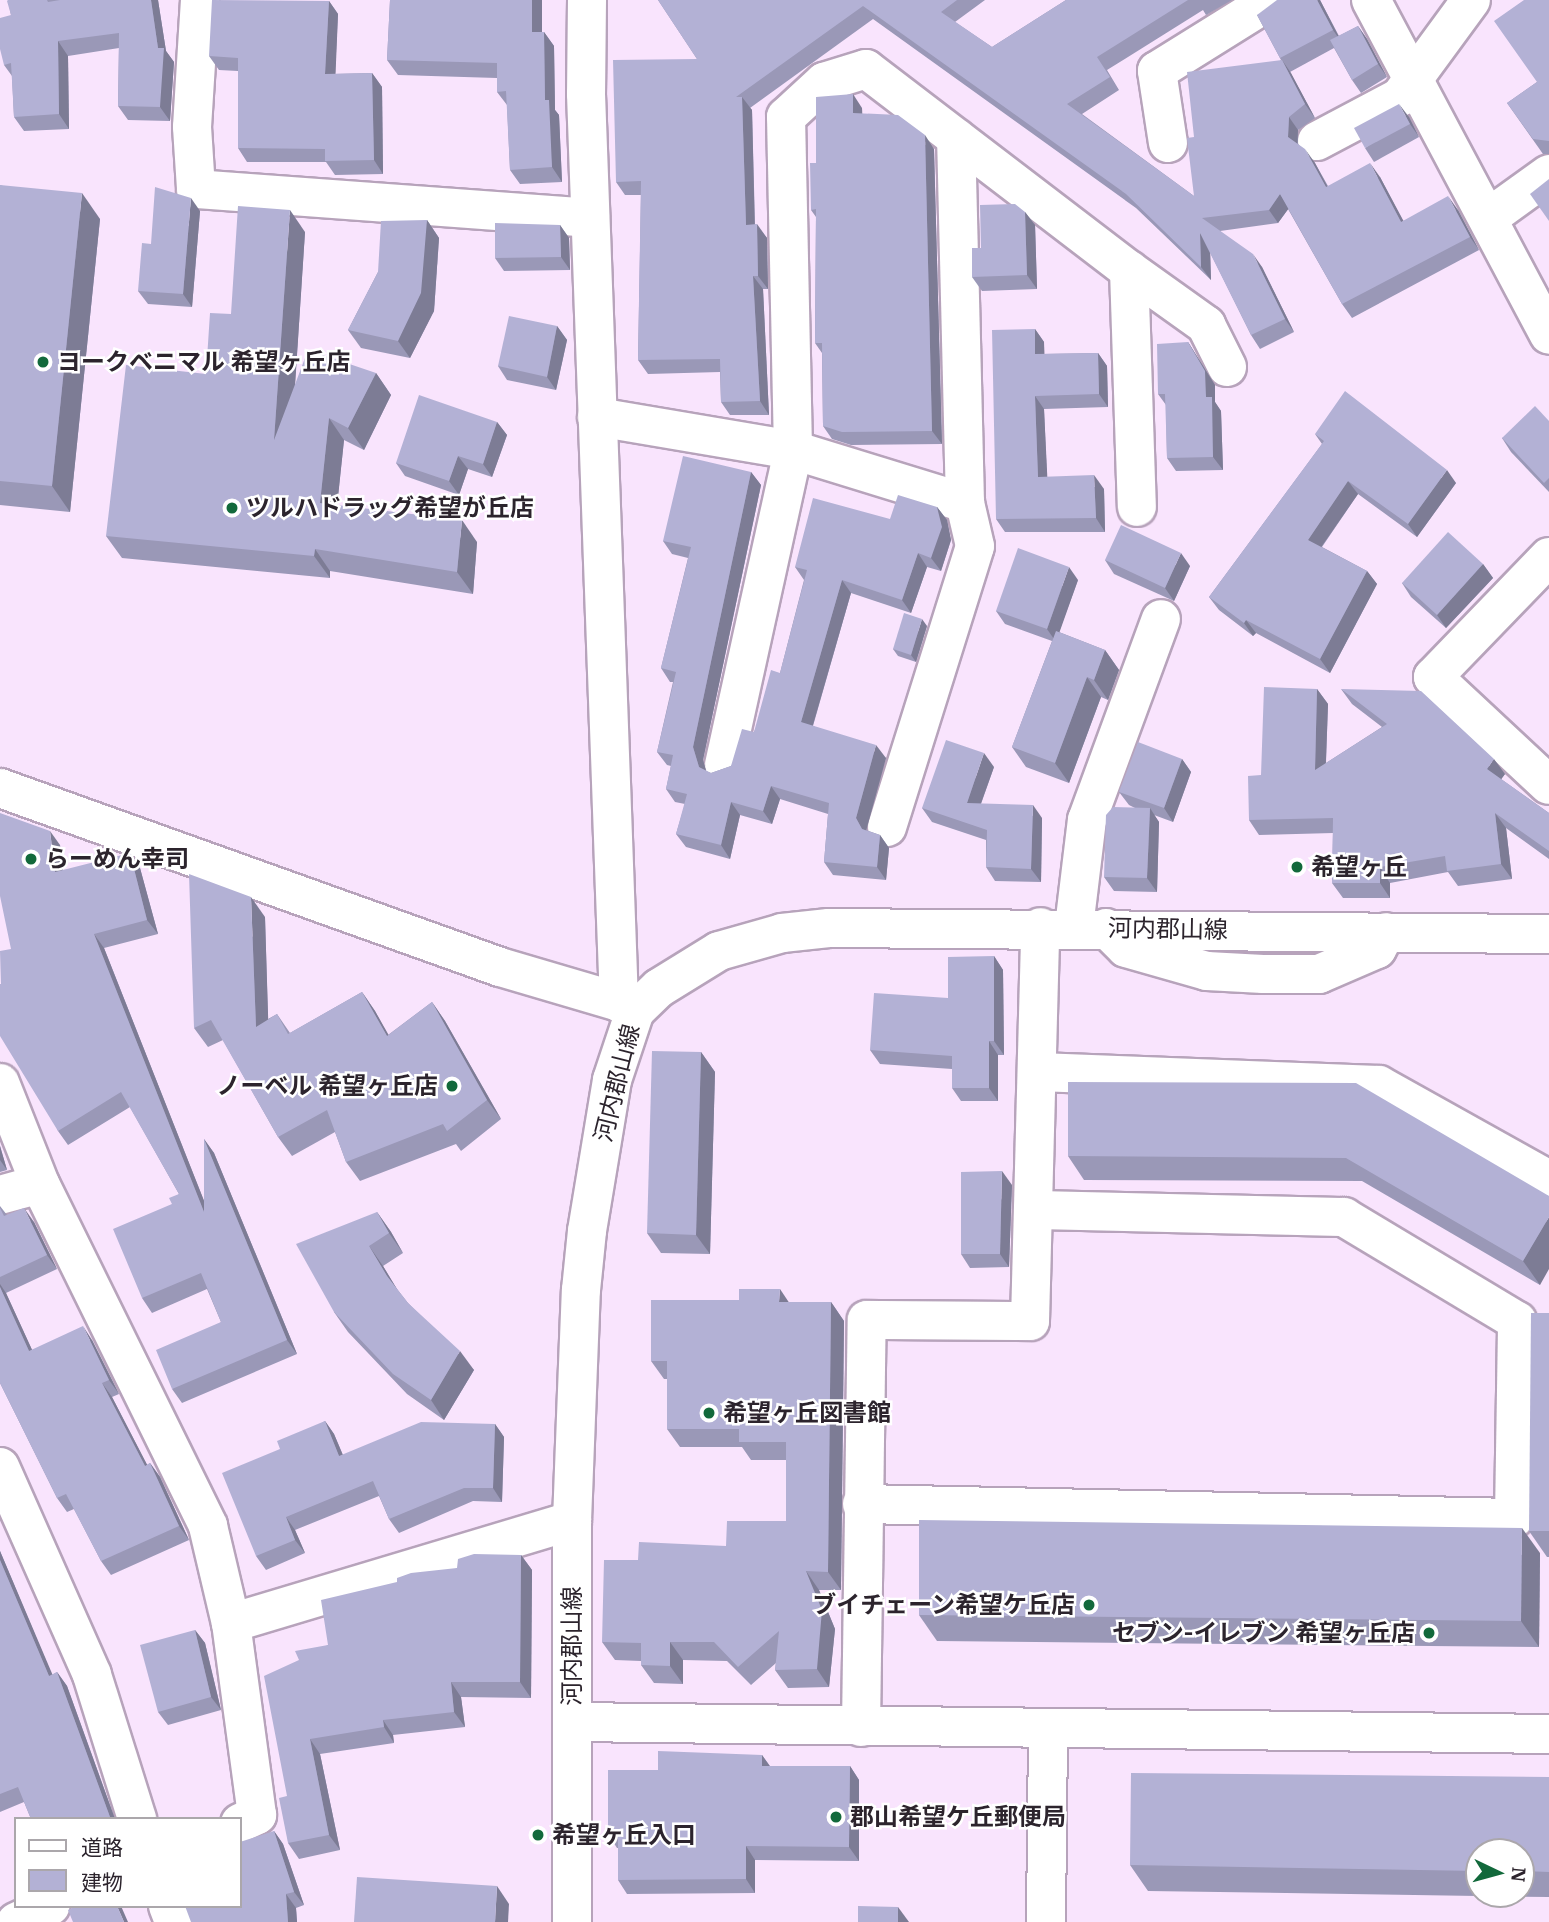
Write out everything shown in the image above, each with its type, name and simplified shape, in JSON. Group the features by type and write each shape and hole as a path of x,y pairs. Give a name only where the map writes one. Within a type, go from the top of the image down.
{"street":[{"path":"200,0 192,116 196,189 590,218"},
{"path":"0,788 500,967 627,1006 597,416 590,218 587,0"},
{"path":"1168,143 1157,71 1271,0"},
{"path":"1371,0 1488,218 1544,311"},
{"path":"1317,141 1400,97 1471,0"},
{"path":"724,765 793,450 786,117 824,82 866,69 1206,326 1227,367"},
{"path":"887,827 975,546 965,502 956,138"},
{"path":"1488,218 1549,174"},
{"path":"1129,270 1138,507"},
{"path":"597,416 793,450 965,502"},
{"path":"1549,557 1433,677 1549,785"},
{"path":"861,1727 862,1504 867,1320 1030,1321 1038,1072 1073,927 1087,820 1161,619"},
{"name":"河内郡山線","path":"572,1922 572,1521 587,1231 627,1006 719,951 782,933 830,928 1073,927 1549,934"},
{"path":"1038,1072 1379,1085 1549,1180"},
{"path":"0,1083 40,1184 208,1526 231,1623 257,1815 242,1822"},
{"path":"0,1195 40,1184"},
{"path":"862,1504 1514,1518 1517,1321 1344,1217 1035,1210"},
{"path":"0,1466 92,1675 136,1817"},
{"path":"231,1623 572,1521"},
{"path":"572,1722 1549,1734"},
{"path":"1046,1922 1048,1728"},
{"path":"16,1922 46,1908"}],"building":[{"path":"8,0 151,0 158,48 164,48 160,107 118,106 119,33 58,41 59,114 14,117 11,63 4,65 0,49 0,18 11,15"},
{"path":"212,0 329,1 325,74 372,73 374,160 325,161 325,149 238,148 238,58 209,56"},
{"path":"390,0 532,0 532,32 544,32 545,100 549,100 552,167 510,170 506,91 497,92 497,63 387,60"},
{"path":"658,0 957,0 941,12 992,47 1066,0 1188,0 1097,57 1110,77 1067,104 1194,196 1187,138 1194,137 1187,72 1282,60 1305,104 1289,117 1288,137 1305,149 1326,187 1370,163 1401,222 1448,196 1470,237 1342,304 1280,194 1269,210 1202,218 1253,254 1285,319 1251,335 1200,233 1201,267 1126,194 863,6 736,97 742,97 746,225 757,224 758,276 753,276 760,401 721,402 720,359 638,360 641,181 616,182 613,60 697,59"},
{"path":"1277,0 1317,0 1333,30 1280,58 1257,15"},
{"path":"1524,0 1549,0 1549,141 1533,139 1507,103 1537,82 1494,21"},
{"path":"1358,26 1378,64 1352,80 1330,40"},
{"path":"853,94 853,113 898,115 925,135 932,431 842,432 823,426 822,343 815,343 816,209 811,210 810,163 816,163 816,97"},
{"path":"1399,104 1410,124 1365,148 1354,128"},
{"path":"1549,179 1549,221 1530,194"},
{"name":"ヨークベニマル 希望ヶ丘店","path":"0,185 82,193 52,486 0,481"},
{"path":"155,187 191,198 183,294 138,291 142,243 151,244"},
{"path":"1015,204 1025,212 1027,275 972,277 972,248 981,248 980,205"},
{"path":"238,206 290,210 274,440 308,350 376,373 348,428 329,418 320,503 462,520 457,572 315,549 314,556 106,536 126,365 206,374 210,313 231,314"},
{"path":"427,220 421,293 398,341 348,330 378,272 381,221"},
{"path":"495,223 560,225 561,257 495,258"},
{"path":"509,316 557,326 547,377 498,366"},
{"path":"1035,329 1035,354 1098,353 1099,394 1035,396 1038,477 1094,475 1096,518 996,519 992,330"},
{"path":"1188,342 1205,371 1206,397 1212,397 1213,457 1167,458 1165,394 1158,394 1157,344"},
{"path":"1345,391 1447,470 1408,524 1348,481 1308,540 1367,571 1320,659 1246,620 1244,623 1209,597 1324,441 1315,434"},
{"path":"419,395 497,422 483,464 458,456 449,481 396,463"},
{"path":"1535,406 1549,421 1549,478 1544,483 1502,438"},
{"path":"683,456 751,472 693,747 699,767 711,773 731,766 742,729 754,732 771,670 780,673 807,570 795,567 813,498 890,519 898,495 937,507 942,527 931,558 918,553 902,600 842,580 801,722 876,745 856,818 862,829 880,835 877,867 824,862 829,803 771,786 763,811 731,802 721,845 676,834 687,794 666,789 673,755 657,752 676,672 661,668 691,547 663,541"},
{"path":"1121,525 1181,553 1165,588 1105,560"},
{"path":"1448,532 1483,564 1437,615 1402,583"},
{"path":"1018,548 1069,567 1047,629 996,611"},
{"path":"904,613 922,619 911,655 893,649"},
{"path":"1056,631 1105,650 1094,680 1087,677 1055,763 1012,747"},
{"path":"1264,687 1317,689 1315,770 1387,724 1341,689 1421,691 1494,759 1487,769 1549,813 1549,851 1495,813 1501,864 1447,871 1445,856 1380,867 1380,883 1332,883 1333,818 1249,820 1248,776 1261,775"},
{"path":"946,740 984,753 967,803 1033,805 1031,869 986,867 987,830 922,808"},
{"path":"1138,742 1182,759 1164,808 1119,792"},
{"path":"1113,807 1150,808 1147,878 1104,877 1106,815"},
{"path":"0,813 50,831 55,872 130,853 147,920 94,934 204,1212 204,1139 287,1340 172,1389 156,1350 221,1322 201,1273 142,1298 113,1229 172,1204 169,1198 179,1194 121,1092 58,1131 0,1036 0,951 11,949 0,896"},
{"path":"189,874 251,897 256,1027 277,1014 288,1034 362,992 387,1036 432,1002 487,1100 447,1131 443,1124 346,1162 327,1110 278,1137 211,1020 194,1028"},
{"path":"994,956 994,1041 989,1041 989,1088 952,1088 952,1056 870,1050 874,993 948,998 948,957"},
{"path":"652,1051 701,1052 696,1235 647,1233"},
{"path":"1068,1082 1356,1083 1549,1196 1549,1217 1523,1261 1346,1158 1068,1156"},
{"path":"1002,1171 1000,1254 961,1254 961,1172"},
{"path":"0,1208 4,1216 24,1208 47,1255 0,1277"},
{"path":"377,1212 389,1233 369,1246 408,1303 460,1351 431,1400 393,1374 334,1312 296,1244"},
{"path":"0,1287 29,1351 83,1326 109,1380 102,1383 145,1466 150,1463 179,1526 101,1561 66,1494 57,1498 0,1383"},
{"path":"739,1289 780,1289 779,1302 831,1302 828,1572 806,1571 822,1610 817,1669 775,1670 779,1631 738,1667 714,1642 670,1642 670,1666 641,1665 641,1643 602,1642 604,1560 638,1560 639,1542 726,1546 727,1521 786,1521 786,1442 739,1442 739,1429 667,1429 667,1361 651,1361 651,1300 739,1300"},
{"path":"1531,1313 1549,1313 1549,1531 1529,1531"},
{"path":"325,1421 339,1456 421,1422 495,1424 493,1488 464,1488 389,1519 373,1481 286,1517 295,1540 256,1556 222,1473 280,1449 277,1441"},
{"path":"919,1520 1522,1528 1521,1621 919,1615"},
{"path":"474,1554 521,1555 520,1682 451,1682 454,1712 383,1720 384,1727 310,1739 329,1835 288,1843 279,1798 287,1796 264,1676 299,1660 295,1651 328,1645 321,1600 397,1582 397,1578 411,1573 457,1568 458,1559"},
{"path":"0,1560 49,1676 57,1672 110,1817 30,1817 18,1787 0,1794"},
{"path":"195,1630 211,1697 158,1712 140,1645"},
{"path":"658,1751 762,1755 762,1766 850,1766 849,1847 746,1846 746,1879 618,1880 618,1835 608,1834 608,1770 658,1770"},
{"path":"1131,1773 1549,1777 1549,1872 1535,1872 1535,1838 1465,1838 1465,1871 1130,1865"},
{"path":"274,1831 294,1892 286,1894 288,1922 191,1922 186,1908 242,1908 242,1841"},
{"path":"357,1877 497,1886 495,1922 354,1922"},
{"path":"858,1906 898,1907 898,1922 858,1922"},
{"path":"118,1908 124,1922 73,1922 68,1910"}],"place":[{"name":"ヨークベニマル 希望ヶ丘店","path":"43,362"},
{"name":"ツルハドラッグ希望が丘店","path":"232,508"},
{"name":"らーめん幸司","path":"31,859"},
{"name":"希望ヶ丘","path":"1297,867"},
{"name":"ノーベル 希望ヶ丘店","path":"452,1086"},
{"name":"希望ヶ丘図書館","path":"709,1413"},
{"name":"ブイチェーン希望ケ丘店","path":"1089,1605"},
{"name":"セブン-イレブン 希望ヶ丘店","path":"1429,1633"},
{"name":"郡山希望ケ丘郵便局","path":"836,1817"},
{"name":"希望ヶ丘入口","path":"538,1835"}]}
